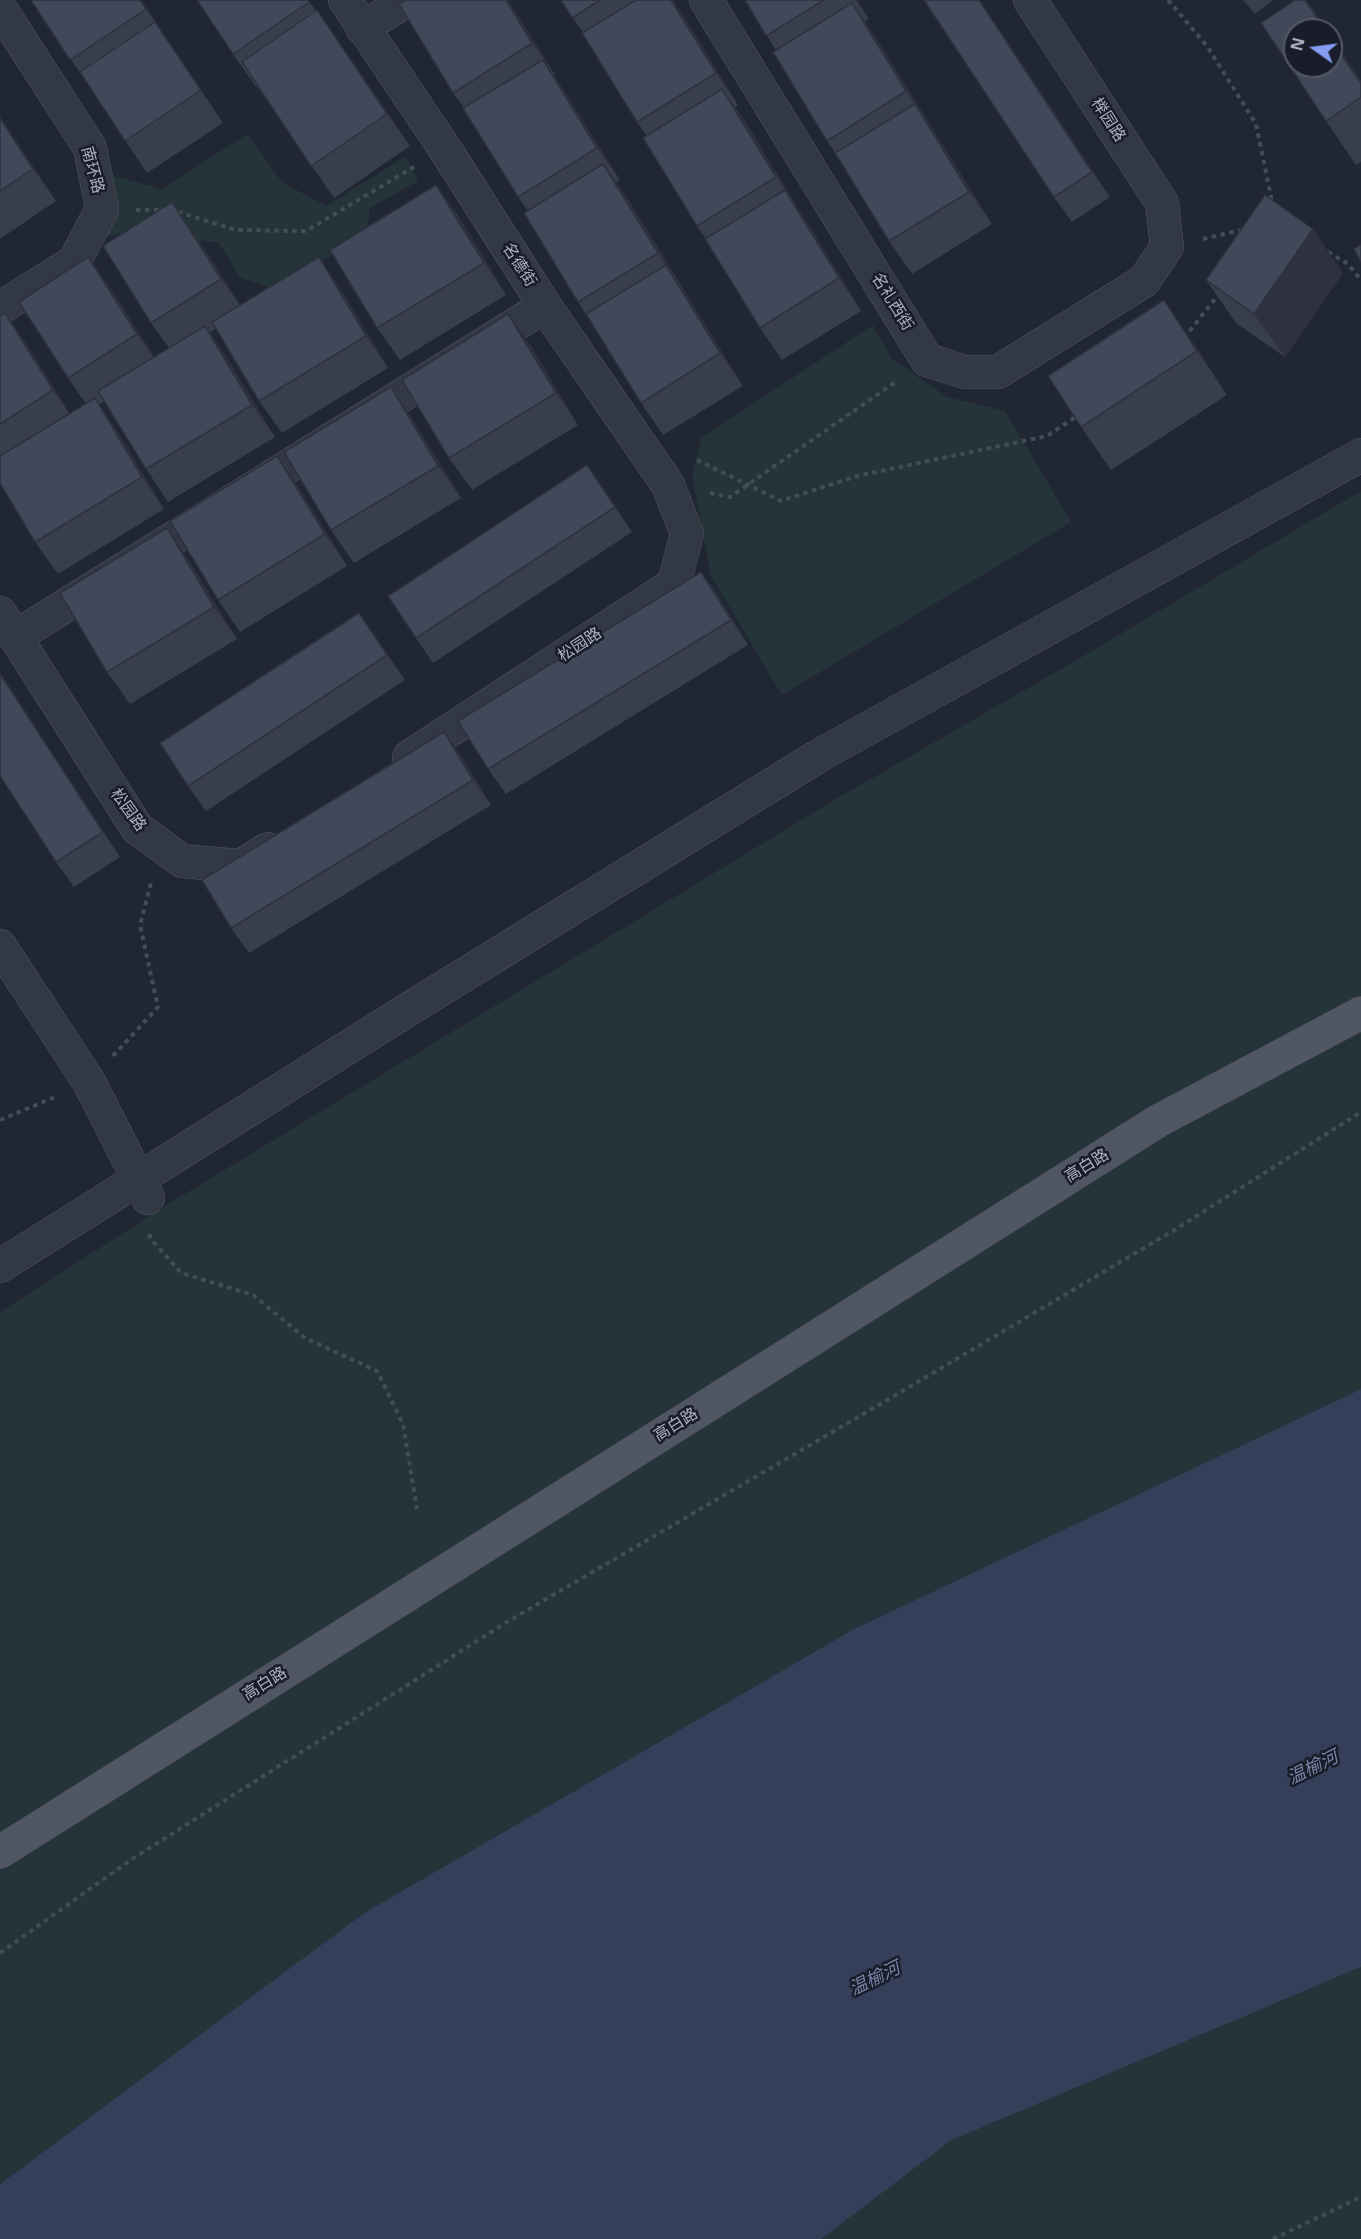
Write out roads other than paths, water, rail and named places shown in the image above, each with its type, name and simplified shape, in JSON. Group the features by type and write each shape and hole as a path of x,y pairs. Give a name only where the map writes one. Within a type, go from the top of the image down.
{"main road":[{"name":"高白路","path":"0,1852 1158,1121 1361,1013"}],"street":[{"name":"名德街","path":"345,0 445,149 545,306 668,485 687,534"},
{"path":"362,28 408,0"},
{"name":"名礼西街","path":"706,0 927,360 965,372 998,372 1144,281 1167,247"},
{"name":"榉园路","path":"1030,0 1162,203 1167,247"},
{"name":"南环路","path":"0,8 90,148 102,209 74,262 0,308"},
{"path":"8,625 545,306"},
{"path":"0,1266 144,1187 820,755 1361,455"},
{"name":"松园路","path":"388,770 674,584 687,534"},
{"name":"松园路","path":"8,625 137,828 160,846 182,861 241,866 290,834"},
{"path":"0,946 89,1083 144,1187"}],"water":[{"name":"温榆河","path":"1361,1389 1361,1967 952,2140 821,2239 0,2239 0,2184 364,1913 854,1629"}]}
